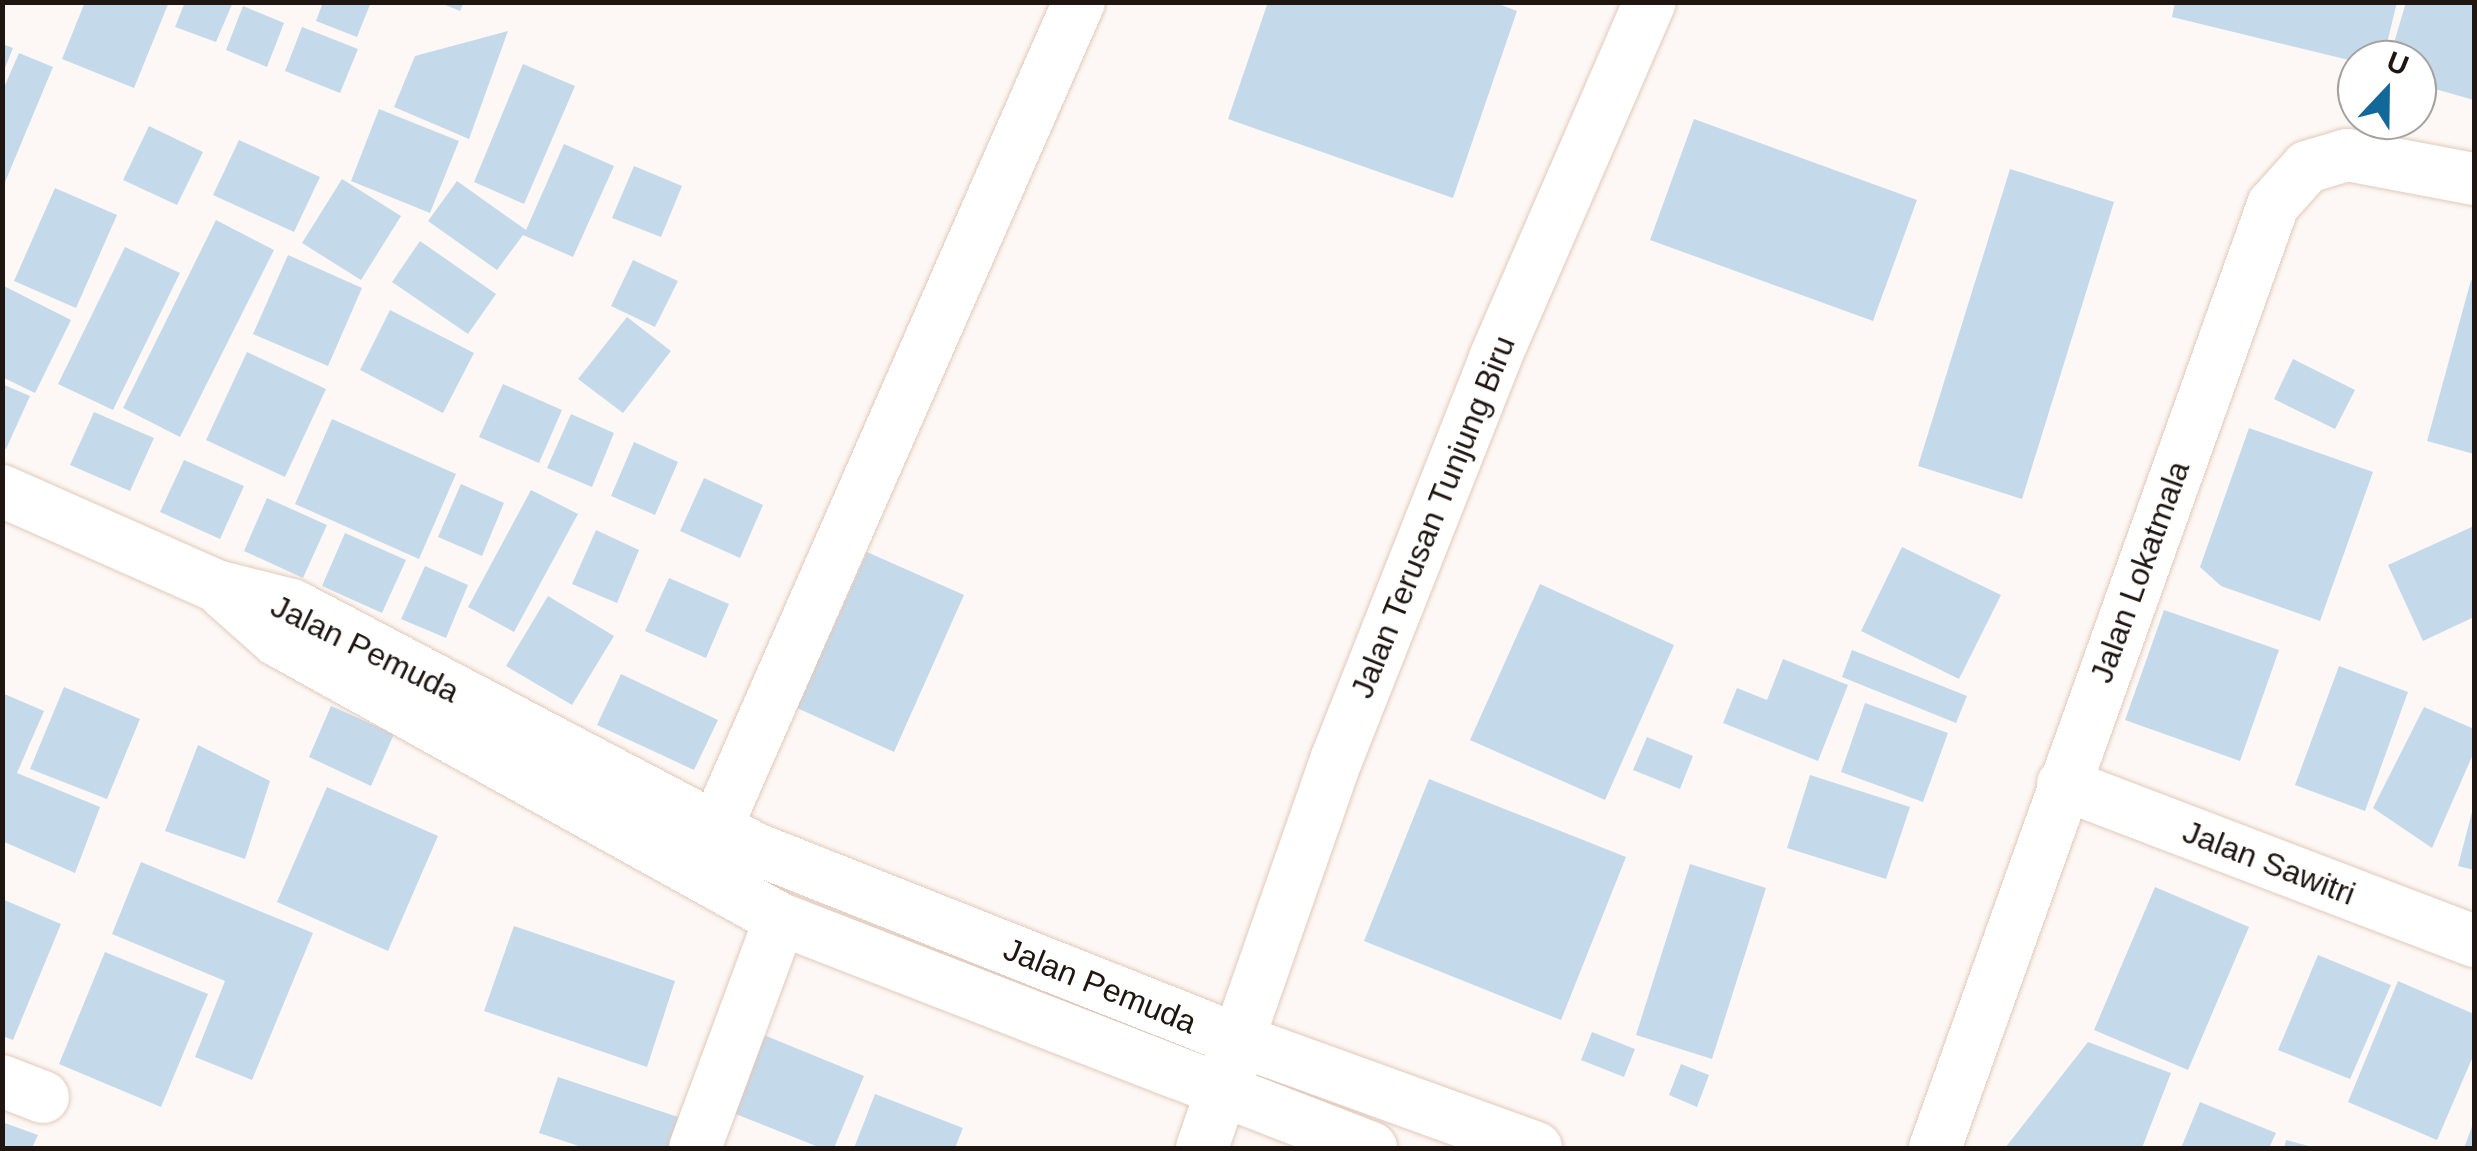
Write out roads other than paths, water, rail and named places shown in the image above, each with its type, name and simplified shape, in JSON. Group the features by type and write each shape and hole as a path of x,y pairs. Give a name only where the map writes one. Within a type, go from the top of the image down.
{"street":[{"path":"715,830 1079,2"},
{"name":"Jalan Terusan Tunjung Biru","path":"1238,1040 1337,758 1481,394 1650,2"},
{"name":"Jalan Lokatmala","path":"1935,1148 2274,205 2307,167 2347,155 2474,179"},
{"path":"2,491 216,586"},
{"name":"Jalan Pemuda","path":"216,586 292,605 715,830 1238,1040 1536,1148"},
{"name":"Jalan Pemuda","path":"216,586 277,640 780,919 1371,1148"},
{"name":"Jalan Sawitri","path":"2063,784 2474,941"},
{"path":"695,1148 780,919"},
{"path":"1202,1148 1238,1040"}]}
